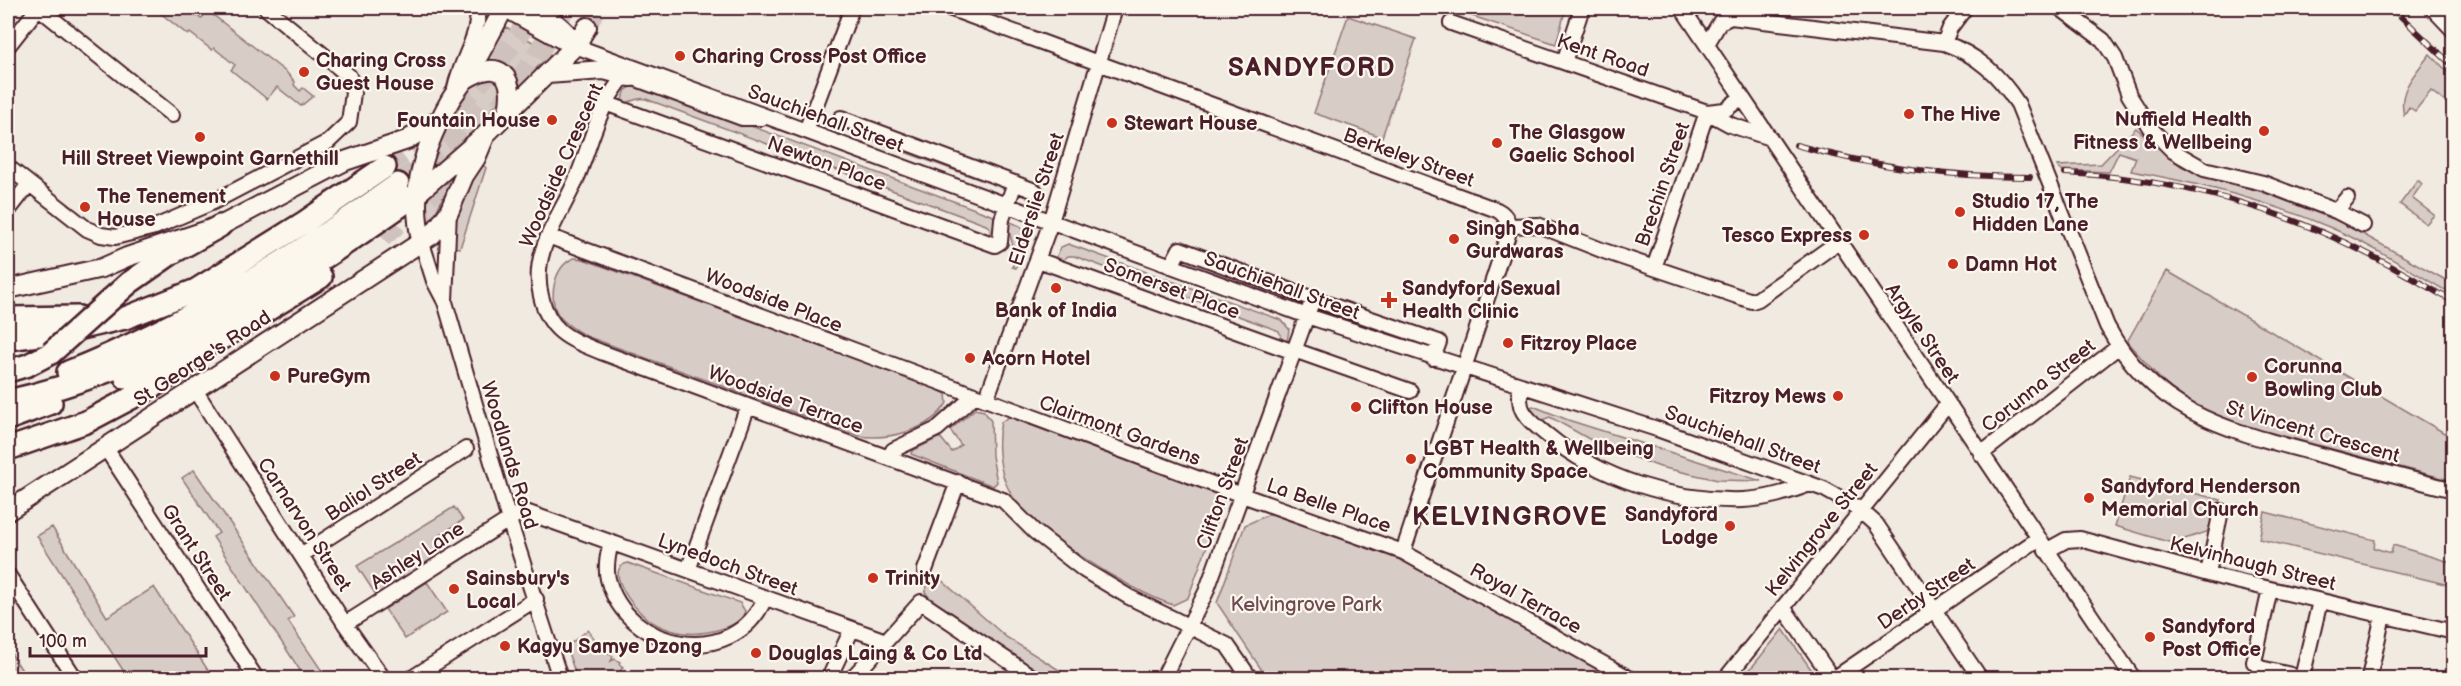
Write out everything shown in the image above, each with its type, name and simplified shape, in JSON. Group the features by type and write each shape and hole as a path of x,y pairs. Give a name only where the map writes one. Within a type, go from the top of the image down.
{"highway":[{"path":"8,318 80,316 127,306 183,284 305,222 404,192"},
{"path":"8,391 44,381 74,369 191,314 239,288 338,227 404,192"},
{"path":"8,401 45,393 100,374 128,364 174,342 298,275 404,192"},
{"path":"8,339 98,325 171,302 196,291 305,222"},
{"path":"8,370 51,353 129,283 172,253 220,226"},
{"path":"8,449 86,422 113,409 169,376 382,237"},
{"path":"8,419 163,365 224,338"}],"main road":[{"path":"422,243 404,192 440,119 466,79 503,8"},
{"path":"531,8 554,20 568,33 576,45"},
{"path":"2436,8 2454,28"},
{"path":"2450,8 2454,12"},
{"name":"St George's Road","path":"8,511 422,243 437,230 449,212 464,176 476,158 486,134 576,45 587,27"},
{"path":"466,79 488,69 494,69 503,74 510,84 508,111"},
{"path":"547,74 603,70 631,77"},
{"path":"8,289 102,267 127,256 220,226 345,161 407,140 440,119"},
{"path":"404,192 486,134"}],"street":[{"path":"8,46 39,8 172,115"},
{"path":"8,167 76,222 97,234 121,237 155,227 213,202 328,142 349,122 352,113 352,85 349,76 266,8"},
{"path":"453,96 458,74 475,38 478,8"},
{"name":"Sauchiehall Street","path":"503,8 559,40 1307,316 1657,429 1838,496 1861,510 1876,524 1980,678"},
{"path":"806,131 852,8"},
{"name":"Berkeley Street","path":"949,8 1497,210 1503,214 1509,226"},
{"name":"Elderslie Street","path":"980,398 1038,260 1115,8"},
{"path":"1564,62 1582,8"},
{"name":"Argyle Street","path":"1682,8 1947,405 2133,678"},
{"path":"1736,8 1778,21"},
{"path":"1944,43 1950,28 1965,8"},
{"path":"2060,8 2103,40 2115,58 2134,103 2150,128 2173,151 2204,169 2263,183 2336,211 2363,225"},
{"path":"1707,44 1720,22 1726,18 1778,21"},
{"name":"St Vincent Crescent","path":"1778,21 1838,31 1944,43 1975,57 1992,70 2018,104 2097,303 2118,347 2137,370 2169,398 2218,426 2454,490"},
{"name":"Kent Road","path":"1451,24 1707,112 1731,125 1770,138"},
{"path":"631,77 742,118 772,118"},
{"name":"Woodside Crescent","path":"601,352 561,332 546,316 538,286 537,271 548,236 581,170 605,103 621,80 631,77"},
{"path":"1707,112 1725,110 1742,97"},
{"name":"Newton Place","path":"605,103 995,245 1002,238 1002,222 1007,206"},
{"name":"Brechin Street","path":"1654,268 1707,112"},
{"path":"841,118 1035,191"},
{"path":"847,147 856,124"},
{"path":"1007,206 1015,183"},
{"path":"8,211 29,184"},
{"path":"2336,211 2347,198"},
{"path":"445,302 449,212"},
{"path":"1403,552 1506,242 1509,226 1538,225 1752,301 1838,242"},
{"name":"Woodside Place","path":"548,236 980,398"},
{"name":"Woodlands Road","path":"422,243 434,281 445,302 509,520 560,678"},
{"path":"1171,266 1180,249 1313,299 1439,342 1433,358"},
{"name":"Somerset Place","path":"1038,260 1410,391"},
{"name":"Clifton Street","path":"1163,678 1206,592 1313,299"},
{"name":"Corunna Street","path":"1981,454 2118,347"},
{"name":"Woodside Terrace","path":"601,352 1003,500 1035,532 1084,570 1110,586 1227,645 1250,678"},
{"path":"1520,386 1523,411 1550,437 1569,452 1597,467 1643,486 1690,496 1744,500 1777,496 1810,484"},
{"name":"Carnarvon Street","path":"195,390 345,624 383,678"},
{"path":"890,457 892,450 937,429 980,398"},
{"name":"Clairmont Gardens","path":"980,398 1242,495"},
{"name":"Kelvingrove Street","path":"1726,678 1947,405"},
{"path":"688,570 748,406"},
{"name":"Grant Street","path":"105,447 256,678"},
{"name":"Baliol Street","path":"301,555 466,449"},
{"path":"925,570 958,482"},
{"name":"La Belle Place","path":"1242,495 1403,552"},
{"path":"2208,573 2221,511"},
{"name":"Lynedoch Street","path":"509,520 521,512 526,512 886,641"},
{"name":"Ashley Lane","path":"345,624 509,520"},
{"name":"Derby Street","path":"1833,678 1934,612 2038,539"},
{"name":"Kelvinhaugh Street","path":"2046,551 2066,540 2080,539 2270,589 2454,632"},
{"path":"610,542 607,573 613,593 635,621 663,639 694,644 723,639 735,634 754,619 765,598"},
{"name":"Royal Terrace","path":"1403,552 1629,678"},
{"path":"8,575 75,678"},
{"path":"2270,589 2254,662 2260,668 2297,677 2320,601"},
{"path":"412,678 536,599"},
{"path":"852,678 921,602 1034,678"},
{"path":"1783,607 1833,678"},
{"path":"2369,678 2383,615"},
{"path":"834,675 852,629"}],"green space":[{"path":"154,8 187,8 201,19 208,11 287,73 300,91 303,88 313,96 301,106 277,87 267,99 231,70 235,65 214,48 212,50 190,33 188,35"},
{"path":"1448,8 1566,8 1556,44"},
{"path":"1348,16 1416,39 1382,137 1314,113"},
{"path":"506,27 549,51 550,55 518,86 485,61"},
{"path":"2430,54 2453,77 2453,108 2431,91 2415,111 2409,107 2404,115 2405,90"},
{"path":"480,79 495,79 501,85 501,98 472,133 435,167 433,165 436,155 451,119 465,95"},
{"path":"634,85 643,86 999,218 994,236 986,225 646,99 620,104 626,90"},
{"path":"2136,128 2181,166 2201,175 2263,192 2339,221 2453,284 2453,295 2377,250 2329,227 2232,193 2131,171 2136,158 2119,152 2109,172 2060,170 2057,166 2101,164"},
{"path":"862,132 1005,184 1008,190 858,135"},
{"path":"483,165 486,168 460,248 450,247 461,204 470,183"},
{"path":"449,178 452,179 430,224 427,223 426,199 448,182"},
{"path":"2418,180 2422,184 2412,198 2434,215 2426,224 2400,204"},
{"path":"1006,220 1020,226 1026,235 1016,268 1012,267 1015,260 1009,258 1012,242"},
{"path":"1068,244 1281,320 1289,329 1287,343 1282,340 1279,331 1074,256 1055,260 1061,247"},
{"path":"574,258 583,259 934,388 946,394 947,403 930,421 908,432 896,435 859,436 586,336 572,328 559,316 553,301 557,275 567,262"},
{"name":"Corunna Bowling Club","path":"2167,271 2453,438 2453,481 2227,421 2180,396 2163,382 2127,342"},
{"path":"1533,406 1568,420 1761,481 1718,480 1660,467 1598,444 1550,417 1539,421 1528,408"},
{"path":"975,409 984,411 991,421 992,456 997,482 993,486 911,454 912,451 940,437 952,452 961,445 950,430"},
{"path":"1009,417 1225,497 1188,598 1173,605 1132,587 1059,540 1020,506 1006,483 999,457 1001,422"},
{"path":"194,470 294,617 288,621 322,671 316,676 318,678 305,678 213,537 219,533 182,478"},
{"path":"2130,477 2221,500 2207,532 2172,543 2115,526"},
{"path":"454,507 463,520 434,539 445,555 378,598 357,566"},
{"path":"2265,512 2375,540 2374,548 2391,553 2393,545 2453,563 2453,586 2259,539"},
{"name":"Kelvingrove Park","path":"1272,513 1412,564 1615,678 1267,678 1217,603 1245,525"},
{"path":"52,527 107,617 154,587 213,678 128,678 37,536"},
{"path":"628,563 740,603 745,611 744,615 732,625 706,632 683,633 662,627 641,614 621,586 618,571 621,566"},
{"path":"930,578 938,581 939,578 1006,637 1072,678 1047,678 931,600 925,592"},
{"path":"427,582 447,612 405,639 385,609"},
{"path":"1783,629 1815,675 1809,678 1743,678"},
{"path":"588,630 596,641 592,646 600,653 602,647 613,657 611,661 615,659 620,662 619,664 623,667 619,673 624,676 622,678 577,678 566,647"},
{"path":"8,649 27,678 12,678 8,672"}],"tunnel":[{"path":"385,167 449,114 487,74 505,53 536,8"},
{"path":"481,132 534,60 565,8"},
{"path":"587,27 598,8"},
{"path":"398,184 460,134 488,105"},
{"path":"382,237 425,200 447,176"}],"railway":[{"path":"2392,8 2454,67"},
{"path":"1796,145 1883,165 1941,173 2030,177"},
{"path":"2065,173 2104,176 2182,188 2257,208 2294,221 2366,253 2454,302"}],"place":[{"name":"Charing Cross Post Office","path":"680,56"},
{"name":"Charing Cross Guest House","path":"304,72"},
{"name":"The Hive","path":"1909,114"},
{"name":"Fountain House","path":"552,120"},
{"name":"Stewart House","path":"1112,123"},
{"name":"Nuffield Health Fitness & Wellbeing","path":"2264,131"},
{"name":"Hill Street Viewpoint Garnethill","path":"200,137"},
{"name":"The Glasgow Gaelic School","path":"1497,143"},
{"name":"The Tenement House","path":"85,207"},
{"name":"Studio 17, The Hidden Lane","path":"1960,212"},
{"name":"Tesco Express","path":"1864,235"},
{"name":"Singh Sabha Gurdwaras","path":"1454,239"},
{"name":"Damn Hot","path":"1953,264"},
{"name":"Bank of India","path":"1056,288"},
{"name":"Sandyford Sexual Health Clinic","path":"1389,300"},
{"name":"Fitzroy Place","path":"1508,343"},
{"name":"Acorn Hotel","path":"970,358"},
{"name":"PureGym","path":"275,376"},
{"name":"Corunna Bowling Club","path":"2252,377"},
{"name":"Fitzroy Mews","path":"1838,396"},
{"name":"Clifton House","path":"1356,407"},
{"name":"LGBT Health & Wellbeing Community Space","path":"1411,459"},
{"name":"Sandyford Henderson Memorial Church","path":"2089,498"},
{"name":"Sandyford Lodge","path":"1730,526"},
{"name":"Trinity","path":"873,578"},
{"name":"Sainsbury's Local","path":"454,589"},
{"name":"Sandyford Post Office","path":"2150,637"},
{"name":"Kagyu Samye Dzong","path":"505,646"},
{"name":"Douglas Laing & Co Ltd","path":"756,653"}],"district":[{"name":"SANDYFORD","path":"1312,67"},
{"name":"KELVINGROVE","path":"1510,516"}]}
